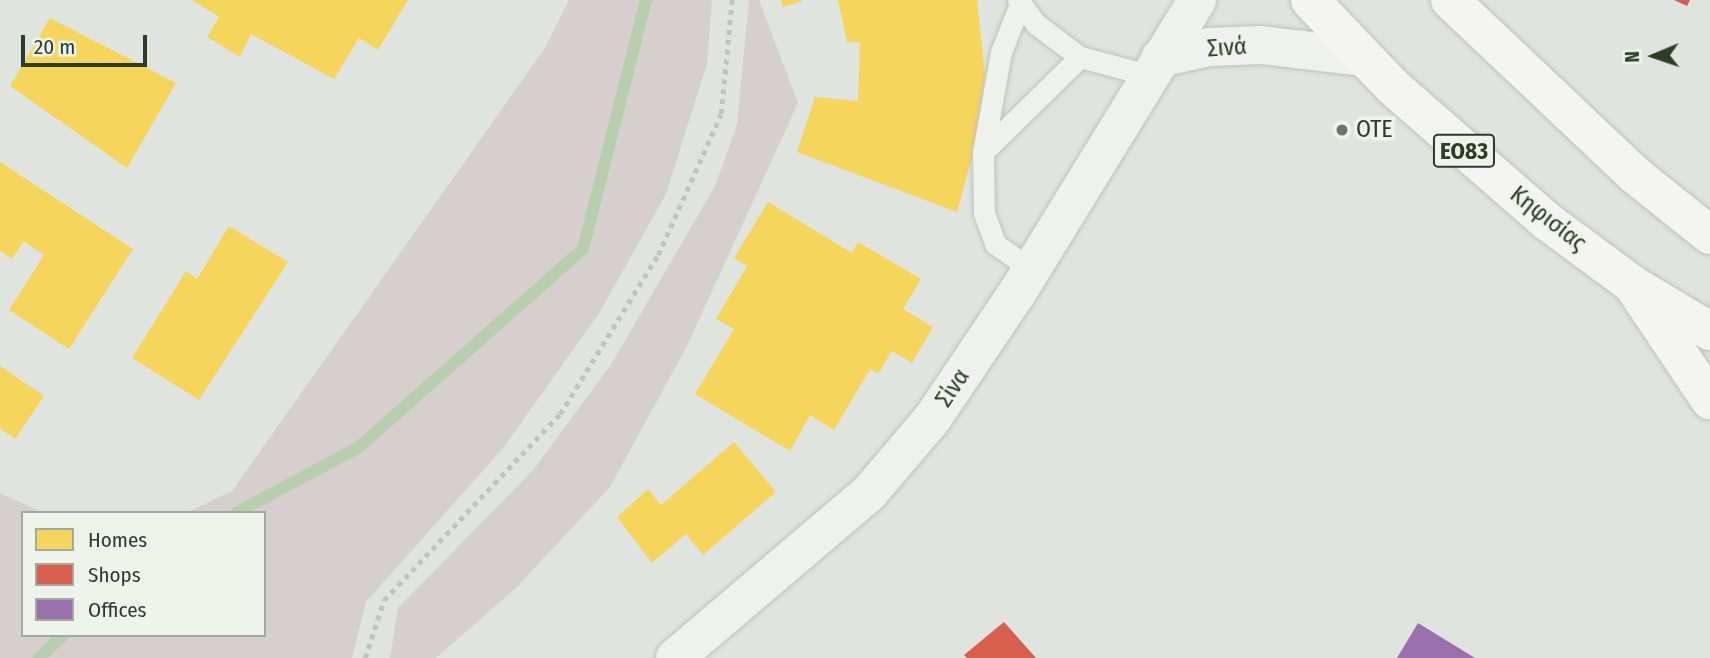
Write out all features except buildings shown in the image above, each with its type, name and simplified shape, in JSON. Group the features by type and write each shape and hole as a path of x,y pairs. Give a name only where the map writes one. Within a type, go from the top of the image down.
{"main road":[{"name":"Κηφισίας","path":"1310,0 1363,57 1467,154 1633,285 1710,331"},
{"path":"1450,0 1635,175 1705,229"},
{"path":"1633,285 1710,400"}],"street":[{"name":"Σινά","path":"1154,66 1197,0"},
{"name":"Σινά","path":"1154,66 1209,47 1261,45 1363,57"},
{"name":"Σίνα","path":"675,658 869,494 932,419 1031,270 1154,66"}],"lane":[{"path":"1019,2 1036,24 1080,57 1154,66"},
{"path":"1019,2 1001,52 983,152 984,212 995,244 1031,270"},
{"path":"983,152 1080,57"}],"path":[{"path":"365,658 384,600 560,414 658,255 721,114 732,0"}],"shaded area":[{"path":"569,0 712,0 707,64 666,194 600,312 504,447 366,602 352,658 0,658 0,493 40,511 21,511 21,637 266,637 266,511 190,511 232,491 545,48"},
{"path":"749,0 759,0 798,103 687,346 610,487 515,589 436,658 390,658 398,608 534,469 612,363 715,186 737,125"}],"waterway":[{"path":"240,511 359,447 583,249 646,0"},
{"path":"39,658 61,637"}],"place":[{"name":"ΟΤΕ","path":"1342,130"}]}
